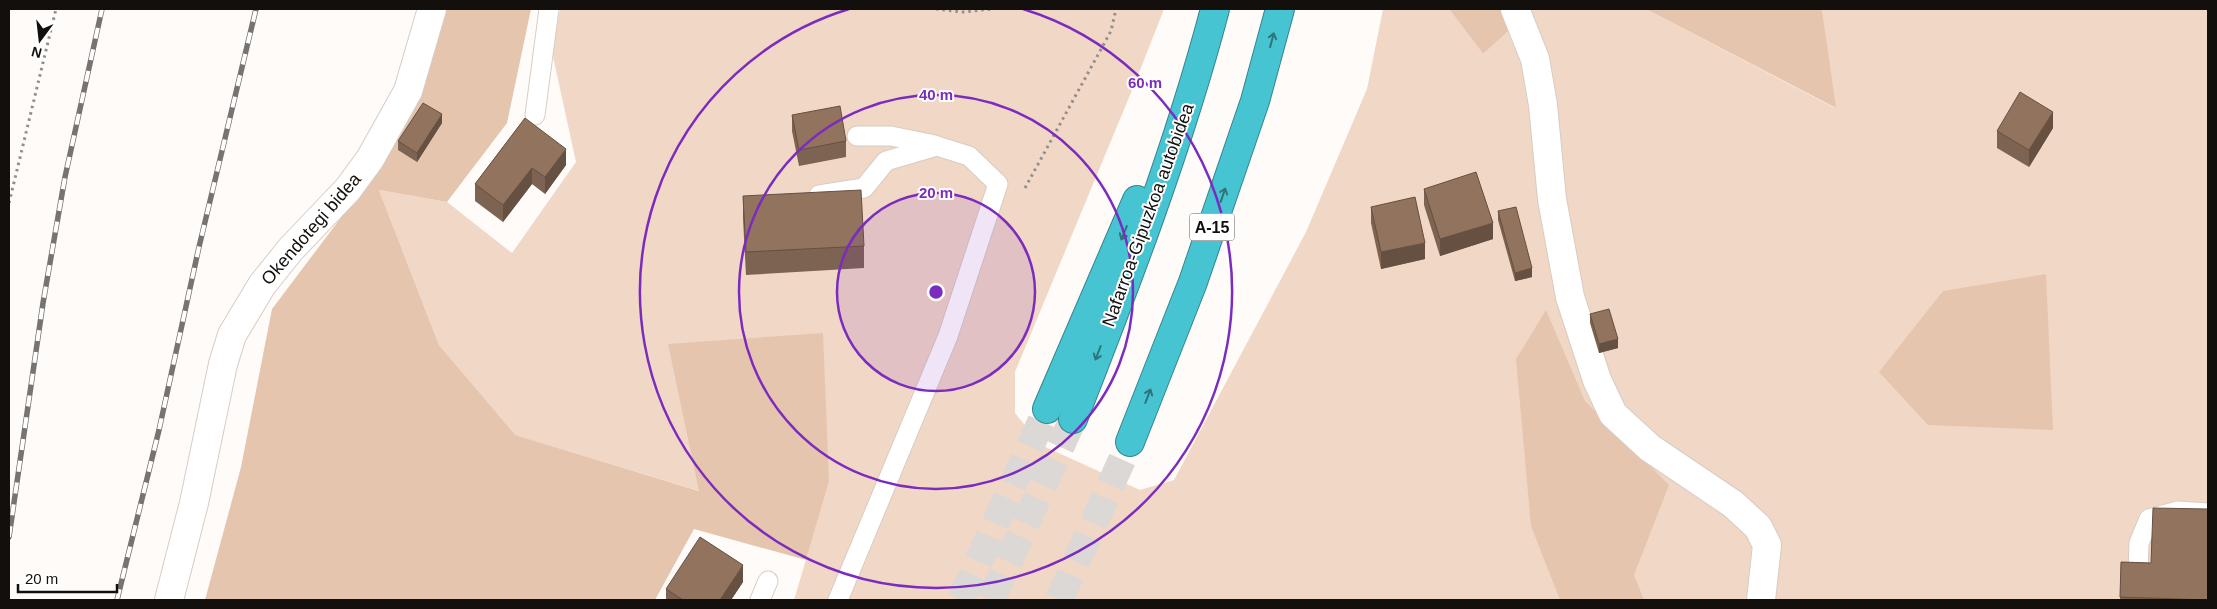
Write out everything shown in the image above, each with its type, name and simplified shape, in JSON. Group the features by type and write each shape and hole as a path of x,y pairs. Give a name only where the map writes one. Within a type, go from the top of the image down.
{"highway":[{"name":"Nafarroa-Gipuzkoa autobidea","path":"1047,409 1116,254 1215,9"},
{"name":"Nafarroa-Gipuzkoa autobidea","path":"1073,419 1135,260 1196,82 1215,9"},
{"name":"A-15","path":"1130,442 1196,273 1255,102 1280,9"}],"street":[{"name":"Okendotegi bidea","path":"169,600 194,503 232,335 245,311 268,278 290,250 348,189 374,152 408,91 432,9"},
{"path":"1515,9 1535,59 1543,105 1552,199 1568,287 1597,380 1613,414 1650,448 1732,504 1758,528 1767,545 1760,600"}],"lane":[{"path":"535,114 549,9"},
{"path":"838,600 944,345 998,184 970,156 937,146 891,136 857,136"},
{"path":"807,197 864,188 886,162 937,146"},
{"path":"2138,573 2139,543 2149,519 2178,511 2208,513"},
{"path":"760,600 768,581"}],"path":[{"path":"9,203 56,9"},
{"path":"936,9 963,12 992,9"},
{"path":"1021,196 1111,31 1116,9"}],"shaded area":[{"path":"442,9 531,9 507,123 447,202 379,190 439,345 515,435 699,491 668,344 823,333 829,482 806,560 694,529 655,600 205,600 241,467 272,309 358,195"},
{"path":"560,9 1164,9 1015,372 1015,413 1041,445 1140,490 1174,480 1306,232 1367,89 1383,9 1449,9 1483,54 1533,9 1646,9 1835,108 1822,9 2208,9 2208,600 794,600 829,482 700,491 514,435 439,345 379,190 447,202 512,253 576,162 552,52"},
{"path":"1449,9 1533,9 1483,54"},
{"path":"1646,9 1822,9 1836,108"},
{"path":"2046,274 2053,430 1928,425 1879,372 1943,291"},
{"path":"1546,310 1585,401 1669,485 1634,575 1644,600 1560,600 1531,526 1516,359"}],"building":[{"path":"2020,92 2053,112 2029,150 1997,131"},
{"path":"423,103 442,114 417,153 398,141"},
{"path":"840,106 846,141 799,150 792,115"},
{"path":"525,118 566,149 545,177 532,168 503,205 475,184"},
{"path":"1476,172 1493,223 1440,239 1424,189"},
{"path":"861,190 864,246 746,252 743,196"},
{"path":"1415,197 1425,243 1381,252 1371,207"},
{"path":"1516,207 1532,268 1515,273 1498,211"},
{"path":"1609,309 1618,339 1599,344 1590,314"},
{"path":"2153,508 2208,509 2208,600 2120,597 2121,562 2151,563"},
{"path":"700,537 743,565 720,600 683,600 666,589"}],"tunnel":[{"path":"961,600 1047,409"},
{"path":"991,600 1073,419"},
{"path":"1059,600 1130,442"}],"railway":[{"path":"9,537 43,303 65,177 102,9"},
{"path":"117,600 159,430 199,247 256,9"}]}
